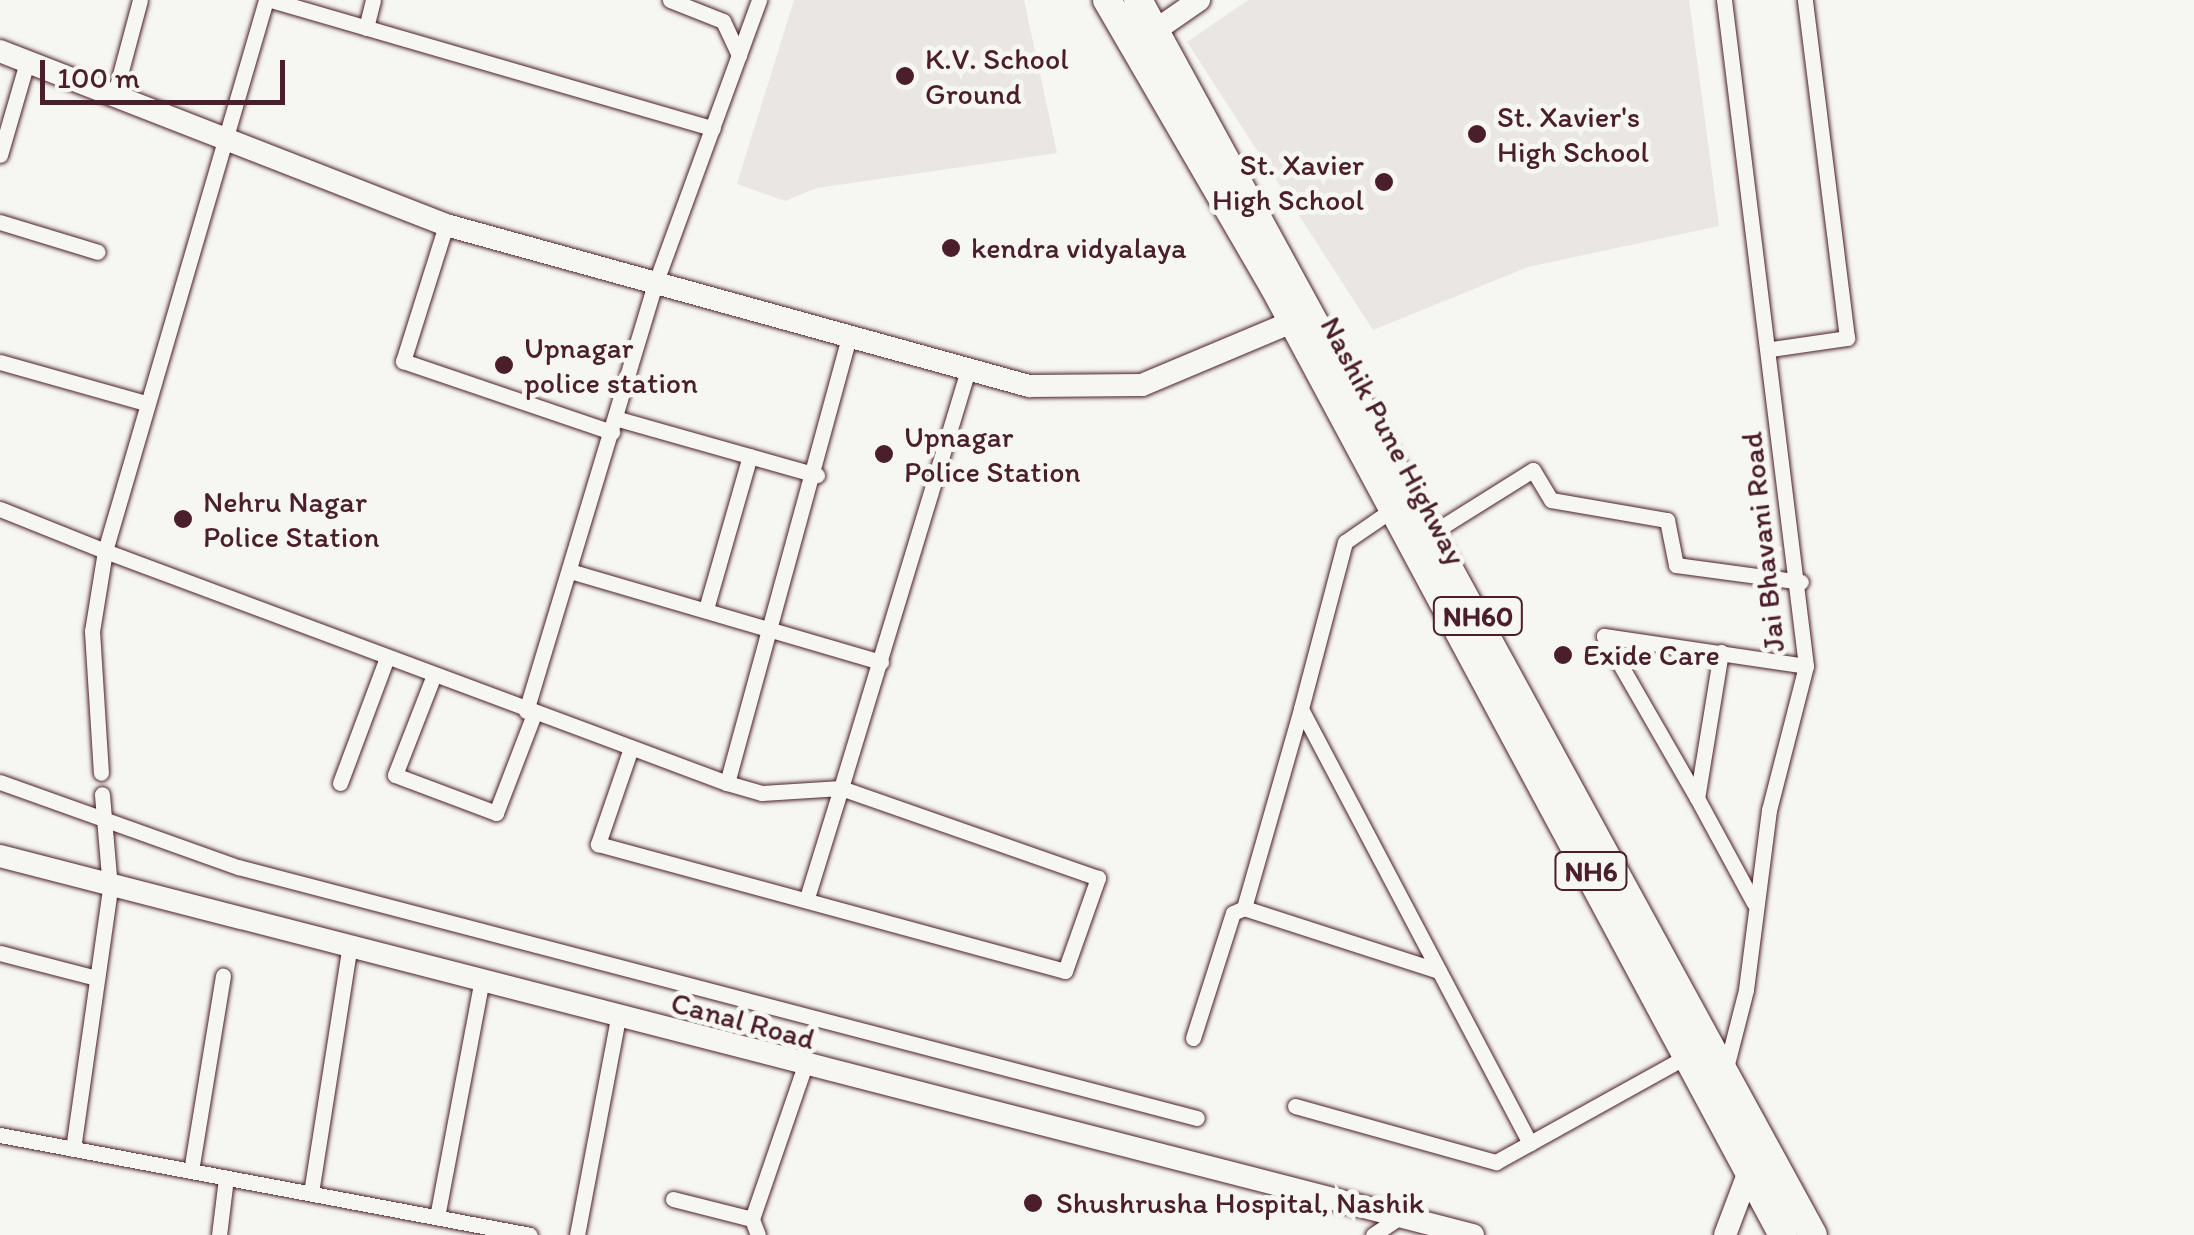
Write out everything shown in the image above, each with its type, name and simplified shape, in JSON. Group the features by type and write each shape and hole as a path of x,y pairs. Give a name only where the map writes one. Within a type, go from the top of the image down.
{"highway":[{"name":"Nashik Pune Highway","path":"1106,0 1145,38 1432,533 1813,1235"},
{"name":"Nashik Pune Highway","path":"1138,0 1145,38 1292,322 1691,1054 1783,1235"}],"street":[{"path":"114,97 140,0"},
{"path":"101,773 92,631 105,551 268,0 713,128"},
{"path":"366,28 373,0"},
{"path":"670,0 723,21 739,55"},
{"path":"432,680 396,774 496,813 573,572 654,288 759,0"},
{"path":"1145,38 1199,0"},
{"name":"Jai Bhavani Road","path":"1724,0 1801,582 1806,666 1754,903 1746,990 1724,1074"},
{"path":"1771,349 1847,338 1805,0"},
{"path":"0,51 446,226 654,288 968,371 1076,391 1142,385 1292,322"},
{"path":"0,155 28,62"},
{"path":"0,222 98,252"},
{"path":"446,226 403,361 614,425 817,475"},
{"path":"727,784 817,475 848,341"},
{"path":"0,362 146,403"},
{"path":"807,898 968,371"},
{"path":"706,609 750,456"},
{"path":"1432,533 1534,470 1551,500 1667,520 1676,565 1801,582"},
{"path":"0,509 432,680 631,748 727,784 762,793 841,788 1098,878 1065,970 598,844 631,748"},
{"path":"1244,908 1345,542 1393,510"},
{"path":"573,572 881,662"},
{"path":"1754,903 1604,636 1806,666"},
{"path":"1697,798 1722,652"},
{"path":"340,783 386,660"},
{"path":"1301,709 1530,1143"},
{"path":"0,782 102,824 1197,1118"},
{"path":"72,1148 110,888 102,794"},
{"name":"Canal Road","path":"0,856 1395,1226 1473,1235"},
{"path":"1193,1038 1233,913 1244,908 1439,971"},
{"path":"311,1194 349,950"},
{"path":"0,952 97,978"},
{"path":"191,1171 224,976"},
{"path":"437,1217 481,984"},
{"path":"577,1235 618,1019"},
{"path":"1295,1106 1496,1162 1691,1054"},
{"path":"672,1200 755,1227 804,1068"},
{"path":"0,1135 530,1235"},
{"path":"1725,1235 1750,1169"},
{"path":"219,1235 226,1178"},
{"path":"1373,1235 1395,1226"}],"shaded area":[{"name":"K.V. School Ground","path":"794,0 1024,0 1057,153 817,188 785,201 737,184"},
{"name":"St. Xavier's High School","path":"1248,0 1689,0 1719,226 1528,267 1373,330 1187,42"}],"place":[{"name":"K.V. School Ground","path":"905,76"},
{"name":"St. Xavier's High School","path":"1477,134"},
{"name":"St. Xavier High School","path":"1384,182"},
{"name":"kendra vidyalaya","path":"951,248"},
{"name":"Upnagar police station","path":"504,365"},
{"name":"Upnagar Police Station","path":"884,454"},
{"name":"Nehru Nagar Police Station","path":"183,519"},
{"name":"Exide Care","path":"1563,655"},
{"name":"Shushrusha Hospital, Nashik","path":"1033,1203"}]}
